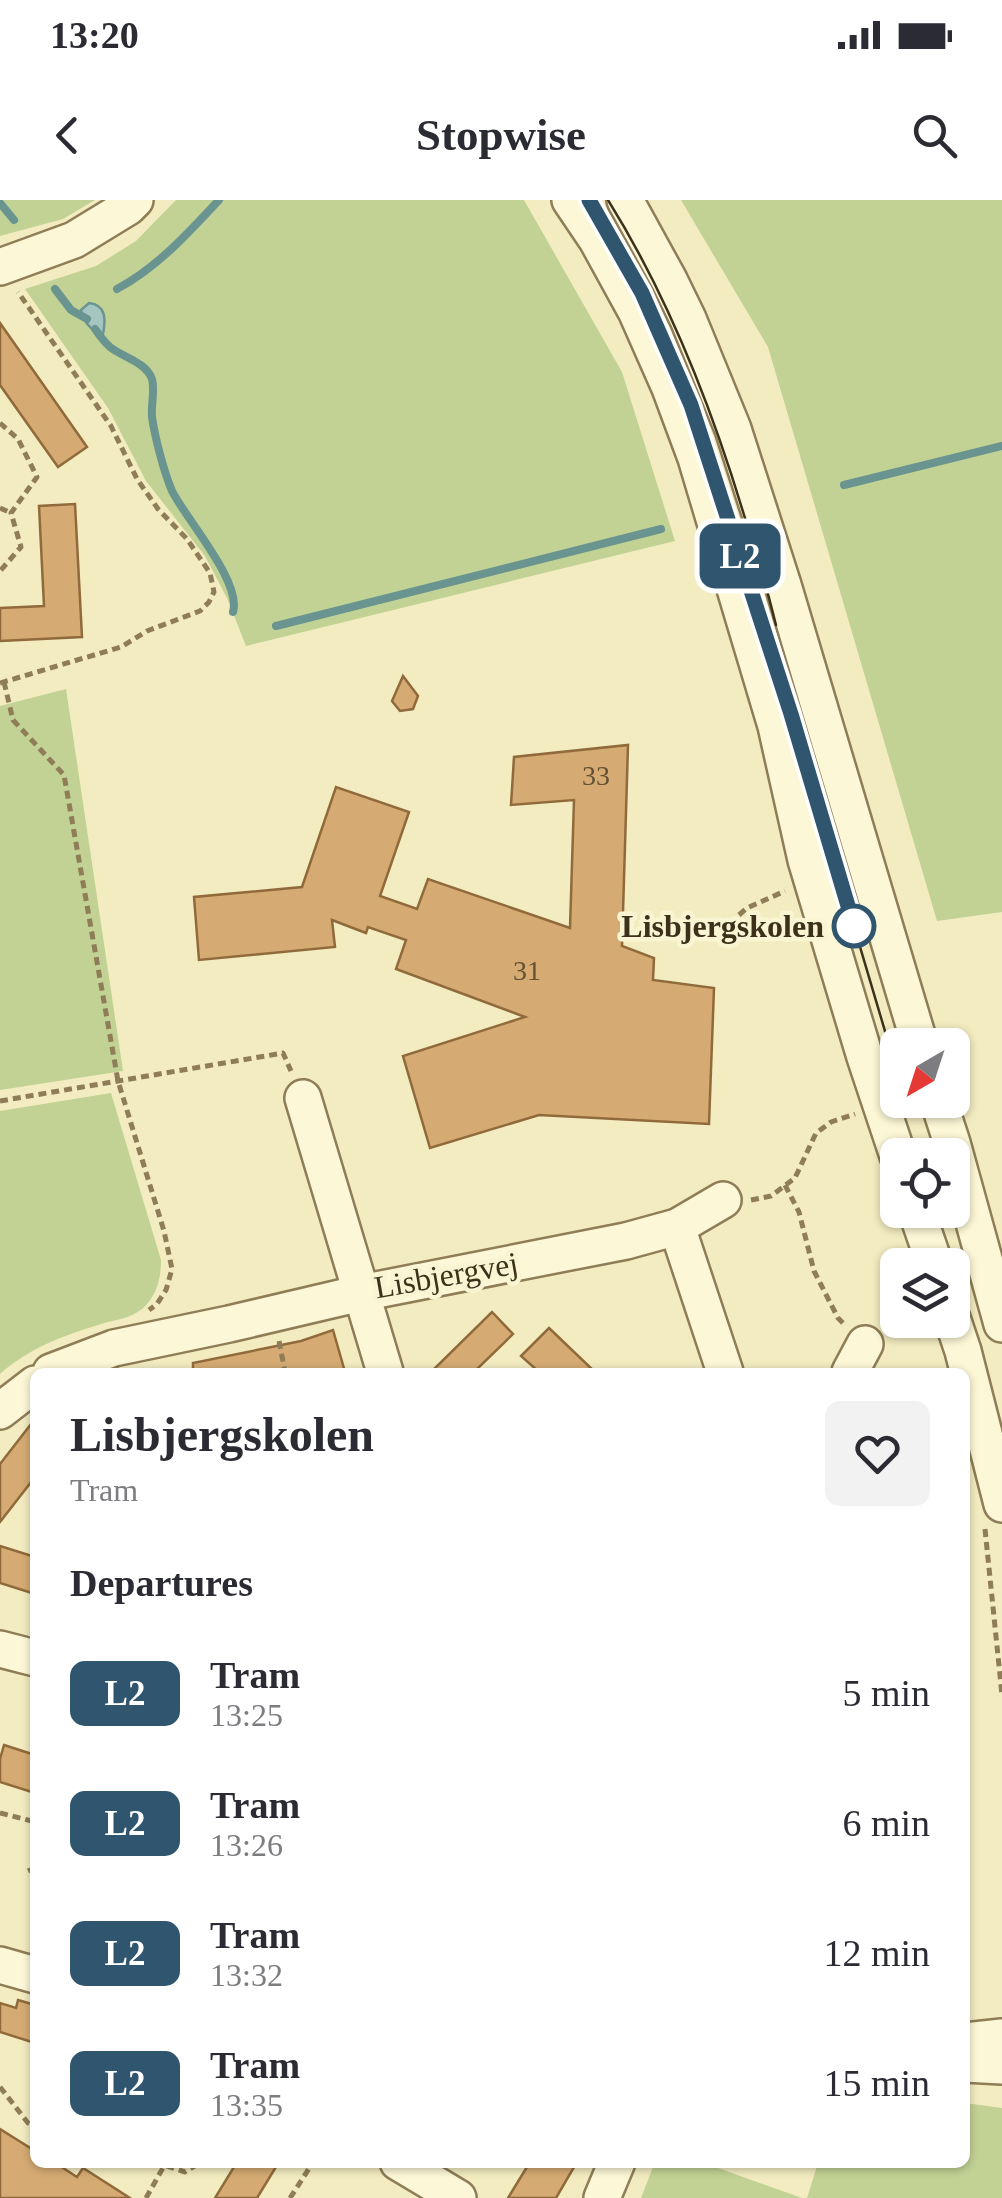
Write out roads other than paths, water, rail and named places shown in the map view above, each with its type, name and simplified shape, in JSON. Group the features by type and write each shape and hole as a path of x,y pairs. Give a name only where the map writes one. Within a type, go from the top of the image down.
{"street":[{"path":"4,274 74,240 135,200"},
{"path":"570,200 636,311 696,458 776,726 806,860 892,1138"},
{"path":"625,200 682,306 733,429 915,1028"},
{"name":"Lisbjergvej","path":"303,1098 361,1293 626,1240 677,1226 723,1200"},
{"path":"944,1118 988,1223 1002,1324"},
{"path":"677,1226 724,1368"},
{"path":"73,1368 117,1360 228,1324 361,1293 384,1368"},
{"path":"959,1338 966,1368"},
{"path":"0,1411 30,1388"},
{"path":"970,1390 993,1516"},
{"path":"0,1649 30,1657"},
{"path":"0,1965 30,1974"},
{"path":"970,2041 1002,2038"},
{"path":"970,2064 1002,2066"},
{"path":"408,2168 458,2198"},
{"path":"602,2198 614,2168"}],"water":[{"path":"89,303 104,314 103,334 96,333 83,317 81,310"}],"waterway":[{"path":"117,289 159,260 219,200"},
{"path":"0,203 14,220"},
{"path":"55,289 71,310 87,319"},
{"path":"95,329 110,347 139,364 152,379 152,417 169,483 229,584 233,612"},
{"path":"844,485 1002,446"},
{"path":"276,626 661,529"}],"tram line":[{"path":"589,200 661,331 704,441 791,714 884,1028"},
{"name":"L2","path":"589,200 661,331 691,405 791,714 854,926"},
{"path":"608,200 650,275 703,393 776,625"}],"place":[{"name":"Lisbjergskolen","path":"854,926"}]}
